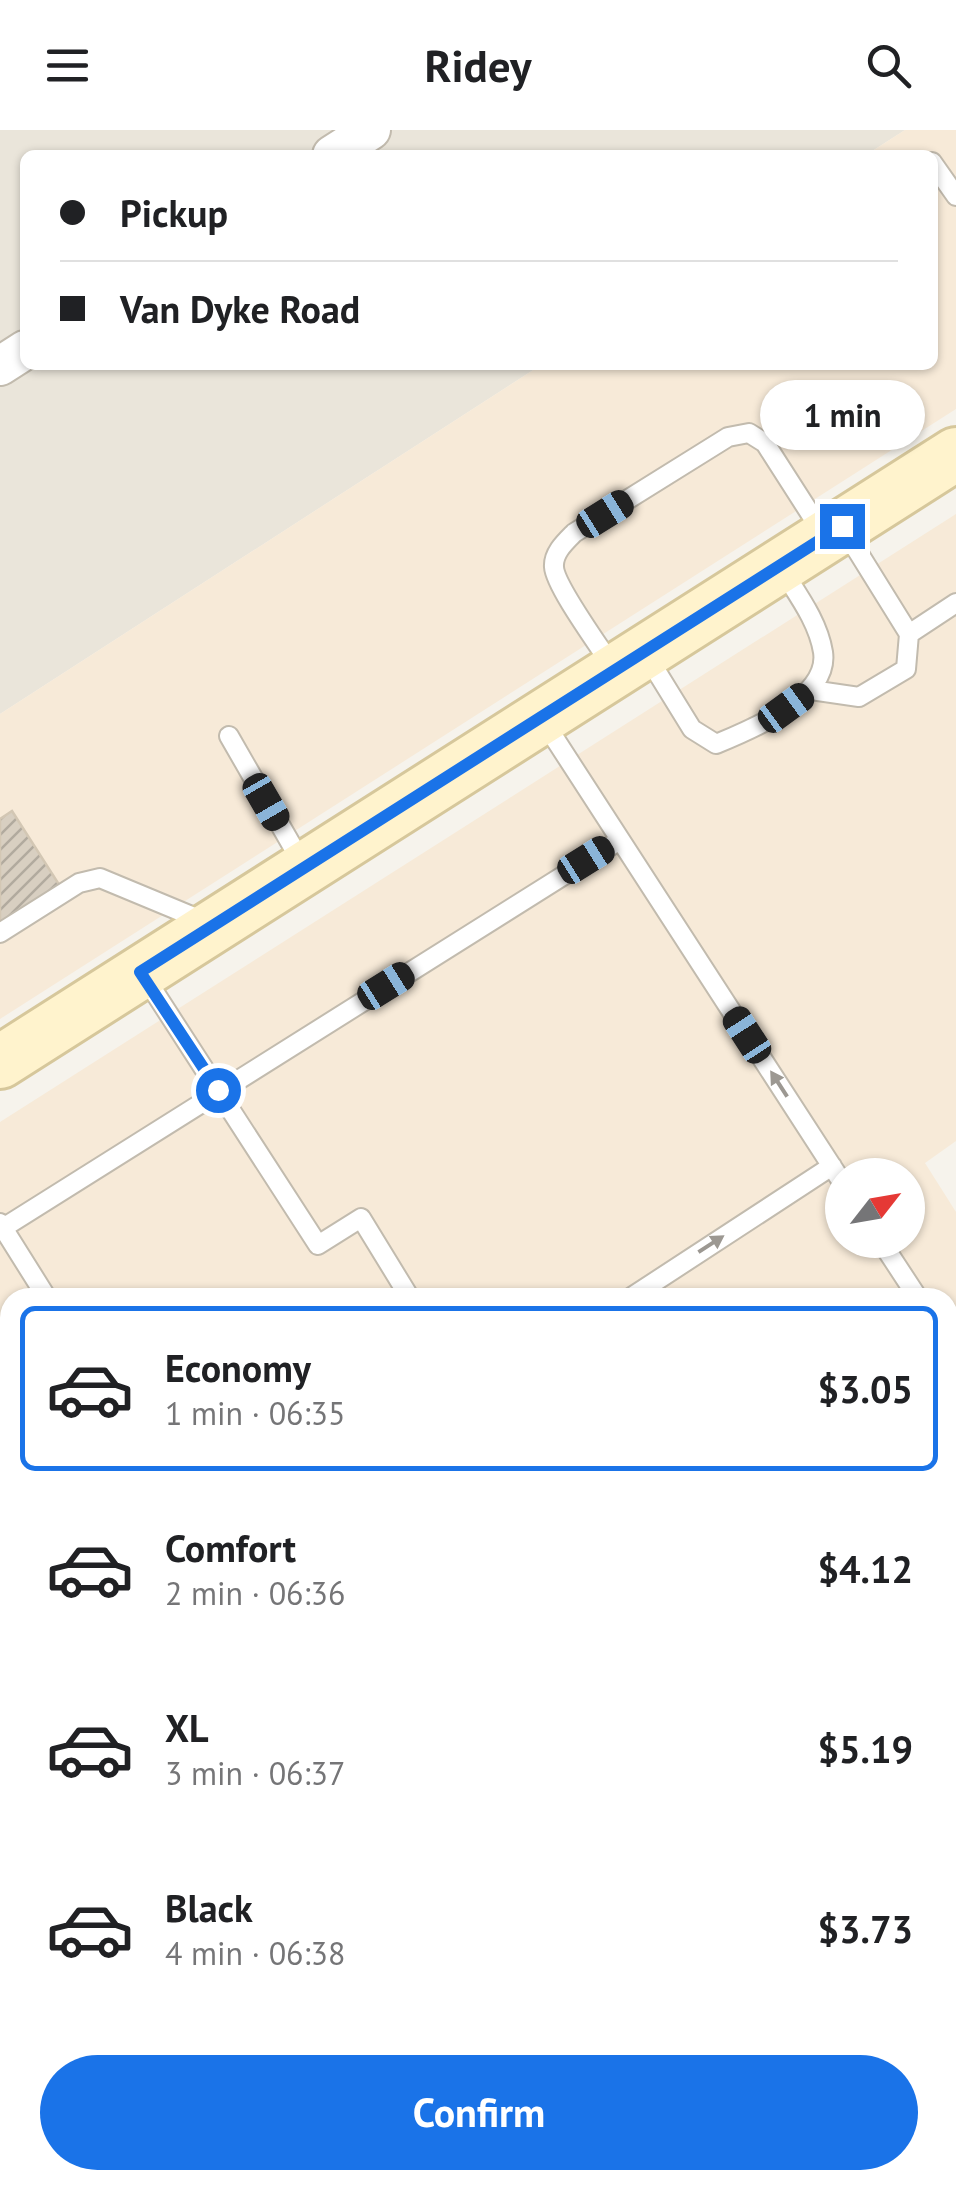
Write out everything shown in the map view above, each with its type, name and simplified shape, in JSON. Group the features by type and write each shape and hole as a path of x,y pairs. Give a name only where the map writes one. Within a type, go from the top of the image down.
{"main road":[{"path":"0,1062 956,454"}],"street":[{"path":"340,150 372,130"}],"lane":[{"path":"938,170 956,196"},
{"path":"779,566 811,617 824,656 812,690 762,726 716,744 692,728 564,590 554,567 559,548 574,533 728,437 748,434 765,442 909,634 906,670 859,697 812,690"},
{"path":"909,634 956,603"},
{"path":"541,718 827,1158"},
{"path":"228,736 304,868"},
{"path":"42,1288 2,1225 620,840"},
{"path":"0,933 80,883 100,878 214,926"},
{"path":"140,972 318,1246 362,1218 404,1288"},
{"path":"647,1288 825,1181"},
{"path":"892,1258 911,1288"}],"shaded area":[{"path":"0,130 905,130 874,150 20,150 20,370 533,370 0,714"},
{"path":"905,130 956,130 956,409 0,1019 0,714 533,370 938,370 938,150 874,150"},
{"path":"956,514 956,1141 925,1163 956,1212 956,1288 0,1288 0,1122"}],"building":[{"path":"12,811 60,886 0,924 0,819"}],"route":[{"path":"218,1090 140,972 842,526"}]}
